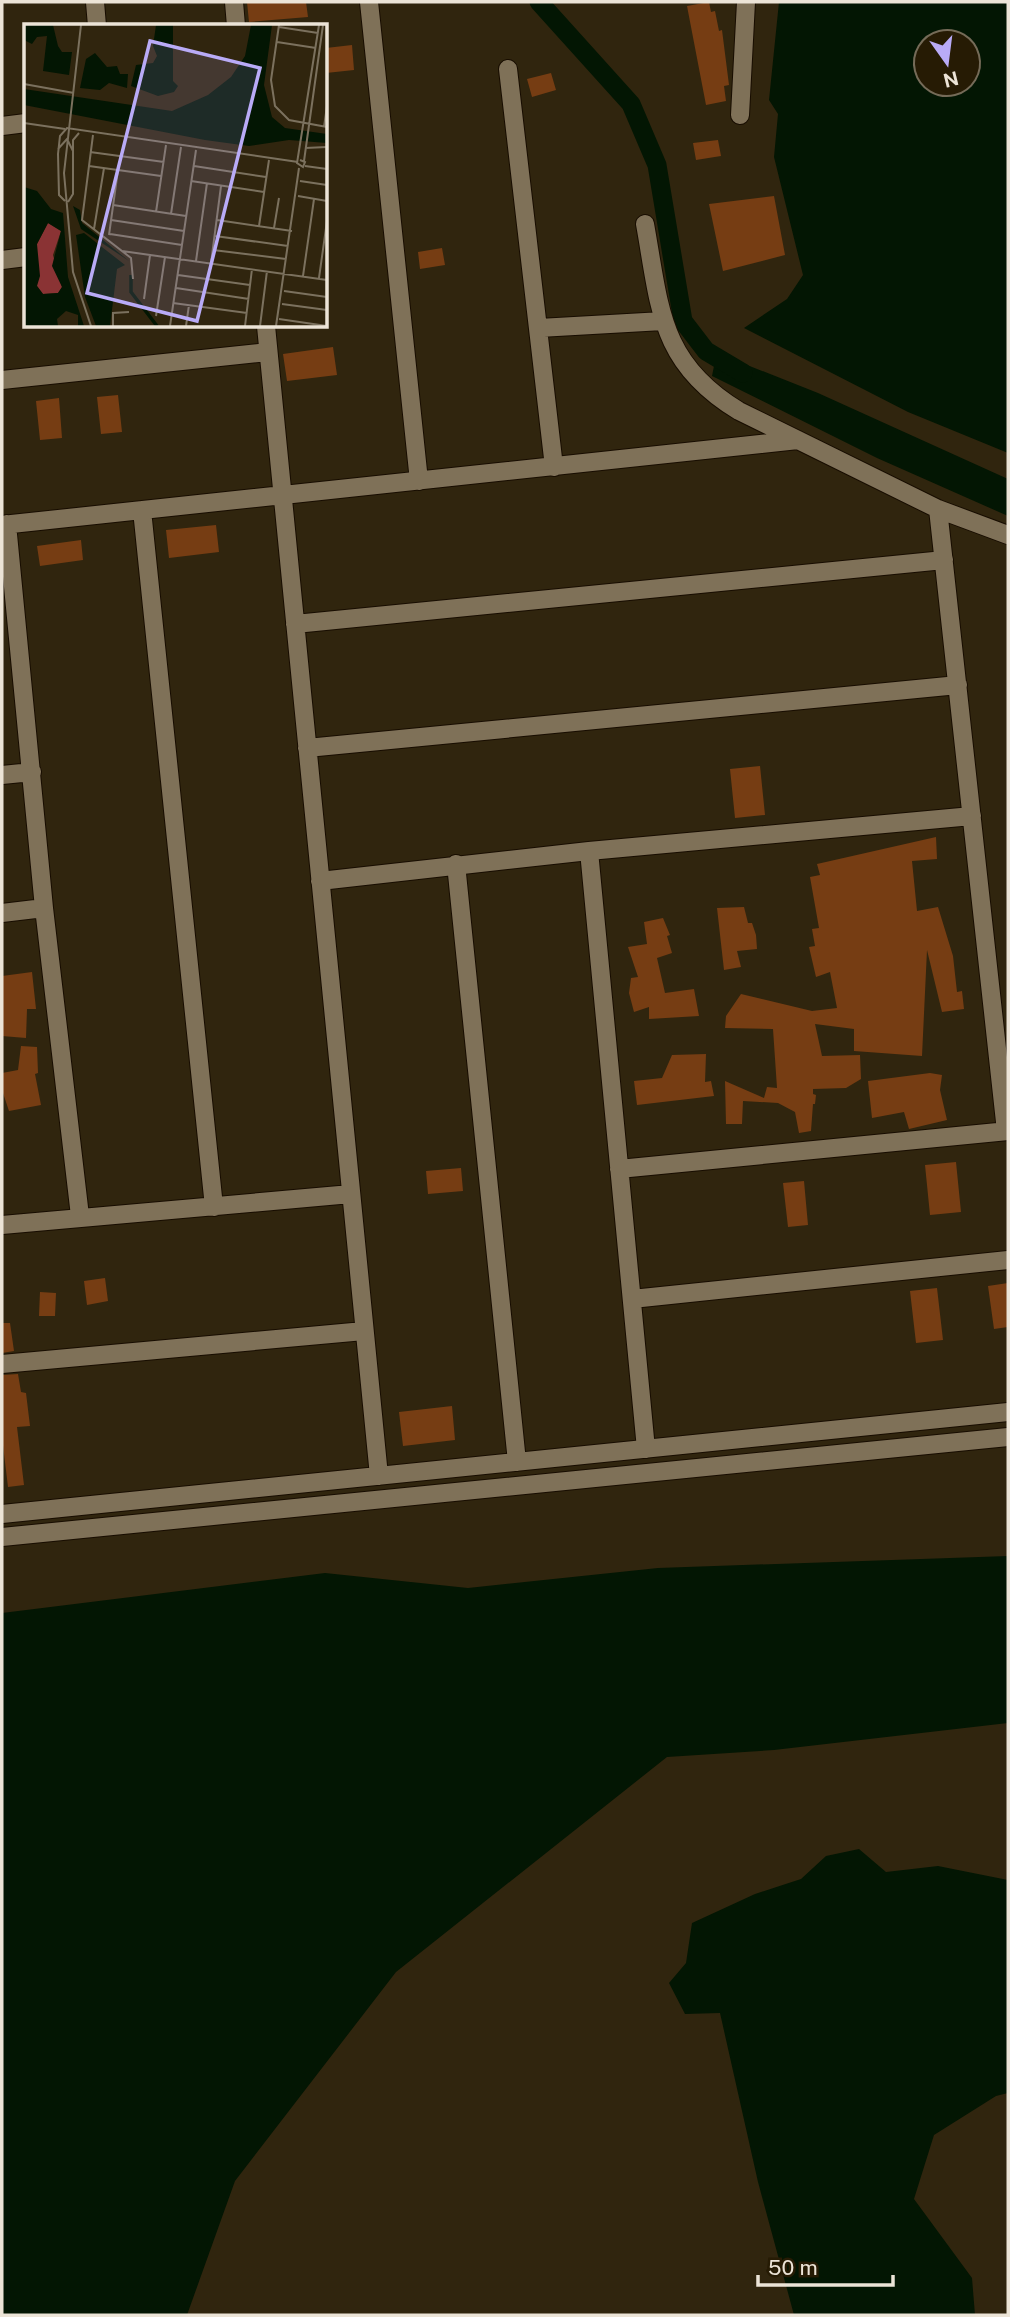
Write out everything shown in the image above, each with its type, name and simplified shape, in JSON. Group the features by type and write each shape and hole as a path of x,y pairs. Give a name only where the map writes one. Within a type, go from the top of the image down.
{"street":[{"path":"94,2 97,24"},
{"path":"234,2 236,24"},
{"path":"369,2 419,481"},
{"path":"740,115 746,2"},
{"path":"508,69 554,467"},
{"path":"2,126 24,124"},
{"path":"645,224 663,321 681,359 709,393 938,509 1008,535"},
{"path":"2,260 24,257"},
{"path":"539,328 663,321"},
{"path":"265,327 379,1476"},
{"path":"2,380 268,352"},
{"path":"80,1216 44,908 32,772 10,644 4,524 798,440"},
{"path":"619,1169 1007,1131 938,509"},
{"path":"142,510 214,1207"},
{"path":"295,624 944,560"},
{"path":"307,748 958,685"},
{"path":"2,775 32,772"},
{"path":"320,881 456,864 972,816"},
{"path":"589,851 646,1449"},
{"path":"456,864 517,1462"},
{"path":"2,913 44,908"},
{"path":"2,1225 351,1194"},
{"path":"632,1299 1008,1260"},
{"path":"2,1364 364,1331"},
{"path":"2,1514 1008,1412"},
{"path":"2,1537 1008,1437"}],"shaded area":[{"path":"779,2 1008,2 1008,453 908,412 744,328 787,299 803,275 774,157 778,114 769,100"},
{"path":"727,357 818,393 1008,479 1008,516 877,458 712,376 714,366"},
{"path":"1008,1556 1008,1723 774,1750 667,1757 396,1972 235,2181 187,2315 2,2315 2,1613 325,1573 468,1588 658,1568"},
{"path":"859,1849 886,1872 938,1866 1008,1880 1008,2093 996,2096 934,2135 914,2199 972,2278 975,2315 794,2315 758,2182 720,2013 685,2014 669,1983 686,1963 692,1923 755,1894 801,1879 826,1856"}],"building":[{"path":"247,2 306,2 308,17 249,22"},
{"path":"709,2 711,12 715,11 719,31 722,30 729,85 724,86 726,101 706,105 687,6"},
{"path":"352,45 354,70 327,73 327,48"},
{"path":"551,73 556,90 532,97 527,79"},
{"path":"718,140 721,156 696,160 693,143"},
{"path":"774,196 785,255 723,271 709,204"},
{"path":"442,248 445,265 420,269 418,252"},
{"path":"333,347 337,375 287,381 283,354"},
{"path":"118,395 122,432 101,434 97,397"},
{"path":"59,398 62,438 40,440 36,401"},
{"path":"216,525 219,552 169,558 166,530"},
{"path":"81,540 83,560 40,566 37,546"},
{"path":"760,766 765,815 735,818 730,769"},
{"path":"936,837 937,859 912,861 917,911 938,907 953,956 957,992 962,991 964,1009 942,1012 927,950 922,1056 854,1051 854,1029 815,1024 822,1056 860,1055 861,1079 846,1088 813,1089 813,1094 816,1095 811,1131 799,1133 795,1112 778,1103 743,1101 742,1124 726,1124 725,1081 764,1098 767,1087 777,1088 773,1029 725,1028 726,1016 741,994 812,1011 837,1008 830,972 816,977 809,947 815,946 812,929 819,928 810,877 820,875 817,864"},
{"path":"744,907 748,923 752,923 756,935 757,949 737,951 741,967 724,970 717,908"},
{"path":"663,918 670,935 667,936 672,953 657,958 665,993 694,989 699,1016 649,1019 649,1007 634,1012 629,993 631,978 638,977 628,947 647,944 644,922"},
{"path":"32,972 36,1009 27,1009 26,1038 2,1036 2,976"},
{"path":"21,1046 37,1047 38,1073 35,1074 41,1105 9,1111 2,1090 2,1073 18,1070"},
{"path":"706,1054 705,1082 711,1081 714,1096 637,1105 634,1081 662,1078 672,1055"},
{"path":"930,1073 942,1075 940,1090 947,1120 909,1129 904,1112 872,1118 868,1081"},
{"path":"956,1162 961,1212 930,1215 925,1165"},
{"path":"461,1168 463,1191 428,1194 426,1171"},
{"path":"804,1181 808,1225 788,1227 783,1183"},
{"path":"105,1278 108,1301 87,1305 84,1281"},
{"path":"1008,1283 1008,1327 994,1329 988,1286"},
{"path":"937,1288 943,1340 916,1343 910,1291"},
{"path":"40,1292 56,1293 55,1316 39,1316"},
{"path":"2,1323 10,1323 14,1351 2,1353"},
{"path":"18,1374 21,1392 26,1393 30,1426 17,1427 24,1485 8,1487 2,1437 2,1375"},
{"path":"452,1406 455,1440 403,1446 399,1412"}],"waterway":[{"path":"539,2 631,104 657,165 683,321 706,351 743,373"}]}
